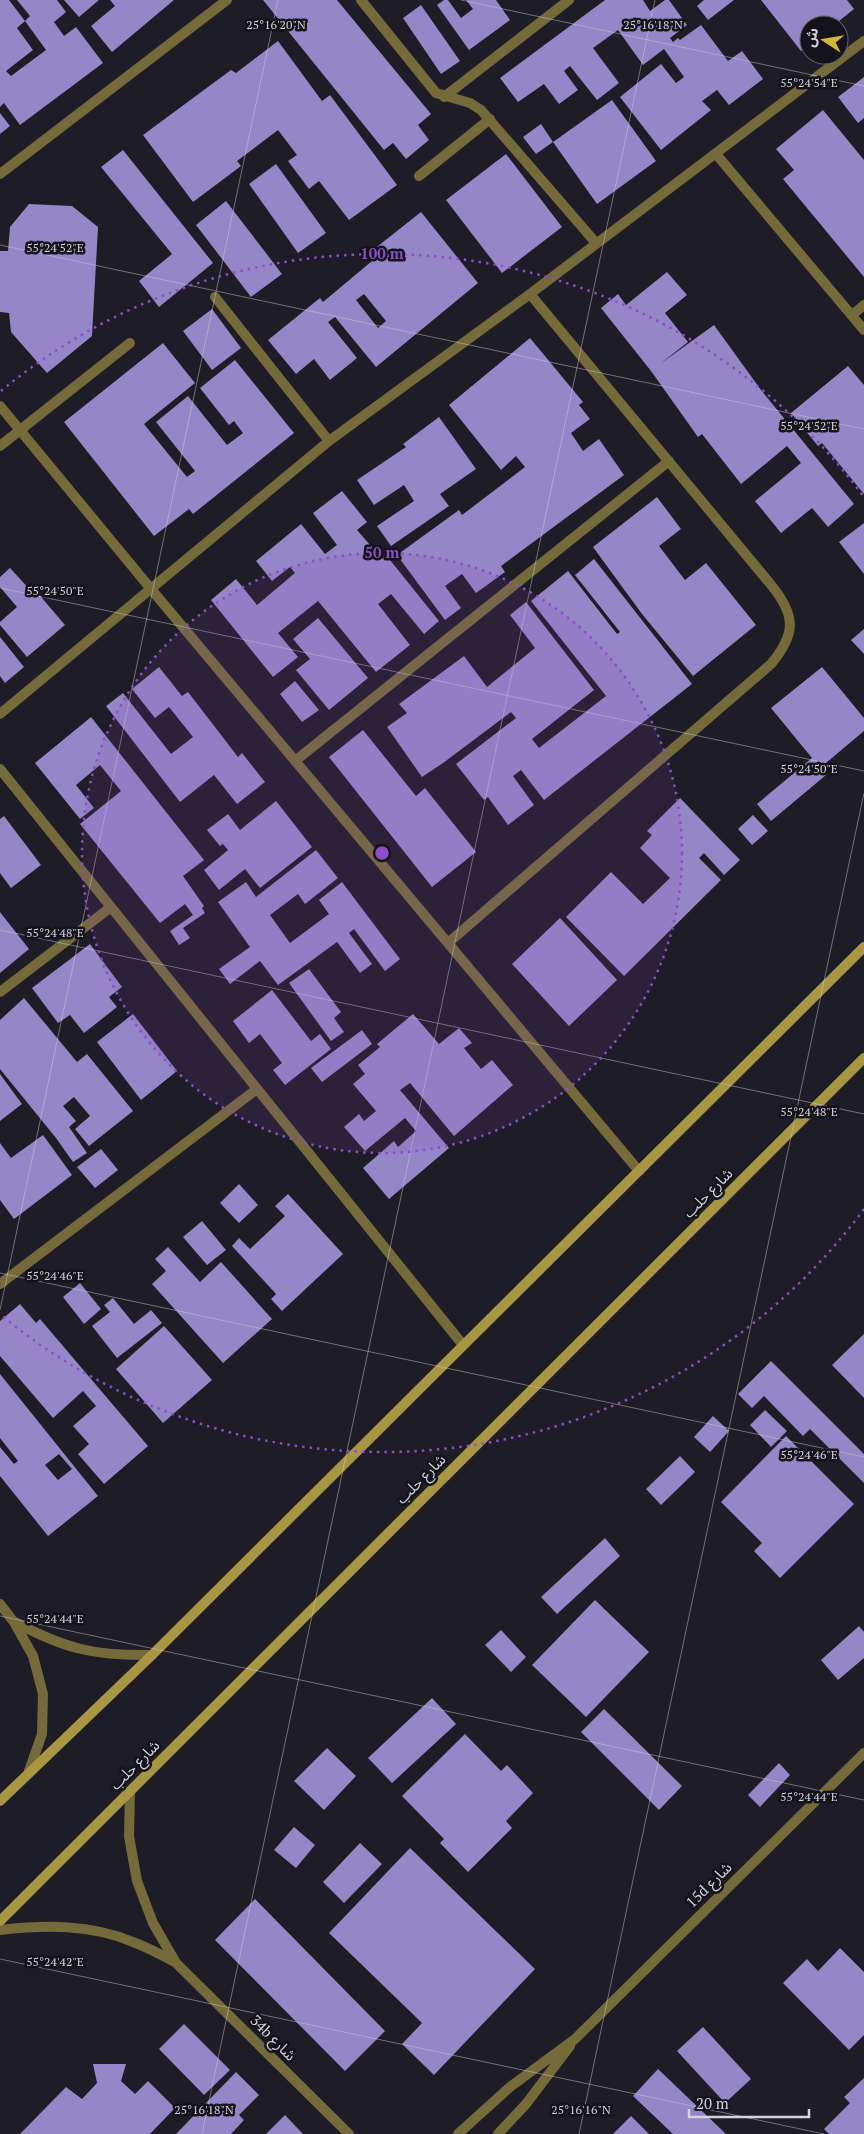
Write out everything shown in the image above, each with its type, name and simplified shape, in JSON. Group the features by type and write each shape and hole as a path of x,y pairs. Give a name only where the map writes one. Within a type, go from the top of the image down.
{"street":[{"path":"0,174 227,0"},
{"path":"361,0 436,94 470,103 481,110 596,244"},
{"path":"444,97 569,0"},
{"path":"0,714 329,441 530,294 864,41"},
{"path":"419,176 490,119"},
{"path":"716,154 864,330"},
{"path":"448,943 771,664 785,647 790,625 786,604 530,294"},
{"path":"216,297 329,441"},
{"path":"852,315 864,305"},
{"path":"0,446 130,343"},
{"path":"0,406 639,1171"},
{"path":"295,761 668,461"},
{"path":"0,769 463,1345"},
{"path":"0,992 111,907"},
{"path":"0,1801 29,1771 152,1655 864,948"},
{"name":"شارع حلب","path":"0,1921 864,1058"},
{"path":"0,1284 257,1089"},
{"path":"0,1604 14,1622 33,1656 43,1694 42,1734 29,1771"},
{"path":"14,1622 46,1639 80,1650 115,1656 152,1655"},
{"name":"15d شارع","path":"458,2134 510,2087 575,2040 864,1753"},
{"name":"34b شارع","path":"130,1791 129,1836 137,1881 153,1923 176,1963 349,2134"},
{"name":"34b شارع","path":"0,1930 38,1925 86,1929 132,1941 176,1963"},
{"name":"15d شارع","path":"498,2134 551,2073 575,2040"}],"building":[{"path":"0,0 9,0 25,21 30,16 17,0 57,0 66,12 54,22 64,36 76,27 103,63 20,125 4,103 0,107","holes":["25,21 46,50 11,76 6,71 33,50 17,28"]},
{"path":"64,0 99,0 79,17"},
{"path":"110,0 174,0 112,52 91,26 115,6"},
{"path":"263,0 337,0 431,114 418,125 429,140 406,159 393,143 384,150"},
{"path":"444,0 448,0 461,18 473,9 466,0 496,0 510,20 469,50 437,5"},
{"path":"605,0 643,0 650,11 665,0 669,0 687,25 670,38 673,42 678,38 680,40 701,25 728,61 742,51 763,79 729,105 717,90 702,101 711,110 661,150 620,97 661,64 676,83 684,77 664,49 643,65 618,30 593,48 619,83 597,100 570,66 564,71 578,90 559,104 544,84 518,102 500,78"},
{"path":"704,0 734,0 708,20 697,6"},
{"path":"761,0 847,0 854,9 846,15 799,15 799,48"},
{"path":"421,5 460,61 441,74 403,18"},
{"path":"278,41 322,101 330,95 397,185 349,220 319,181 309,189 288,161 297,155 278,130 237,161 241,166 193,202 143,135 231,70 236,73"},
{"path":"864,77 864,118 858,123 838,97"},
{"path":"612,100 656,161 597,204 553,142"},
{"path":"823,110 864,160 864,277 783,179 794,170 776,149"},
{"path":"0,113 10,126 0,134"},
{"path":"541,124 553,142 536,154 523,137"},
{"path":"123,150 213,263 159,307 139,281 172,254 101,167"},
{"path":"506,154 562,227 502,273 446,200"},
{"path":"276,164 326,233 298,253 249,184"},
{"path":"226,201 282,274 251,297 196,225"},
{"path":"29,204 72,206 98,227 92,336 47,373 11,332 9,313 0,312 0,251 8,251 10,227"},
{"path":"421,212 478,283 376,367 335,317 328,322 357,358 330,380 314,359 296,374 268,340 320,298 323,302 378,256 373,250","holes":["364,294 386,321 378,328 356,300"]},
{"path":"667,272 687,295 665,313 688,342 660,364 714,325 761,390 854,504 828,527 812,508 781,533 755,501 801,463 787,446 741,484 702,434 698,437 651,371 601,308 618,294 626,305"},
{"path":"212,309 241,348 212,370 183,331"},
{"path":"530,338 583,402 579,405 590,419 571,433 583,451 599,439 624,475 501,566 505,572 476,593 462,574 445,586 461,608 445,620 397,555 459,510 462,515 525,467 516,456 501,470 449,405"},
{"path":"163,343 195,383 144,424 187,477 195,471 156,422 188,396 227,445 243,433 234,421 229,425 200,388 235,360 294,433 193,514 189,509 154,536 64,422"},
{"path":"848,366 864,385 864,494 822,443 818,446 791,413"},
{"path":"439,417 476,469 440,494 449,506 391,546 377,526 414,501 404,485 374,505 357,480 406,447 403,444"},
{"path":"342,491 367,522 357,530 382,559 386,555 439,621 424,634 391,594 378,604 410,645 376,672 318,601 278,633 298,657 273,677 211,600 236,579 257,605 295,573 290,567 272,581 256,561 301,524 325,554 337,545 313,513"},
{"path":"657,497 681,529 659,546 685,580 706,563 756,625 693,676 642,614 593,547"},
{"path":"864,523 864,574 839,542"},
{"path":"594,559 692,684 544,800 521,770 513,776 534,805 508,825 488,797 484,800 456,764 516,718 511,712 422,777 387,727 407,713 399,704 464,656 487,687 535,648 510,615 526,602 594,690 532,739 539,748 606,696 531,601 568,571 617,634 620,632 575,575"},
{"path":"10,568 33,593 36,591 65,625 27,657 0,625 0,622 17,607 0,587 0,577"},
{"path":"318,618 368,678 329,710 296,670 310,659 293,639"},
{"path":"864,629 864,654 851,640"},
{"path":"0,637 24,667 5,683 0,676"},
{"path":"159,667 182,696 188,692 238,757 242,753 265,782 237,804 214,775 180,802 106,706 123,693 171,754 193,737 169,707 155,718 132,689"},
{"path":"822,667 864,718 864,731 820,768 826,775 771,821 757,804 812,758 771,708"},
{"path":"295,681 319,710 302,722 280,694"},
{"path":"91,717 204,860 183,876 204,906 202,908 205,913 183,928 190,938 179,945 170,931 193,915 185,904 160,923 80,824 121,791 100,765 76,785 94,808 80,819 35,763"},
{"path":"363,730 416,796 425,788 476,852 432,887 329,757"},
{"path":"680,798 740,860 724,875 704,853 699,858 721,880 624,976 566,917 611,872 643,904 670,878 640,848 652,835 647,831"},
{"path":"276,801 312,847 260,888 245,869 219,890 204,870 228,850 223,844 220,846 207,830 228,814 240,830"},
{"path":"753,815 768,831 752,845 738,829"},
{"path":"4,816 41,865 11,888 0,873 0,819"},
{"path":"316,850 338,878 305,904 298,894 270,915 290,943 329,914 319,900 342,882 400,959 385,971 354,929 349,933 372,964 360,973 337,942 278,985 260,961 230,984 219,969 250,947 218,902 246,882 256,897"},
{"path":"0,912 29,949 0,973"},
{"path":"560,918 617,980 569,1026 512,964"},
{"path":"90,944 122,987 109,997 117,1007 84,1033 70,1015 58,1023 32,988"},
{"path":"309,969 341,1012 334,1018 344,1032 331,1041 289,983"},
{"path":"272,990 311,1041 320,1034 331,1049 285,1085 273,1070 282,1063 260,1034 249,1043 233,1021"},
{"path":"24,998 77,1062 87,1054 133,1111 89,1146 75,1129 90,1116 74,1097 63,1106 76,1121 69,1127 87,1153 73,1162 0,1069 0,1020"},
{"path":"133,1014 177,1071 141,1100 97,1042"},
{"path":"413,1014 439,1044 459,1028 472,1043 464,1048 481,1069 492,1060 513,1085 454,1136 410,1083 400,1090 449,1148 389,1199 363,1168 394,1141 398,1147 416,1131 405,1118 365,1151 344,1127 359,1114 364,1121 376,1111 353,1084 365,1074 358,1065 380,1047 377,1044"},
{"path":"362,1030 372,1044 322,1082 311,1068"},
{"path":"0,1074 22,1104 0,1121"},
{"path":"43,1135 72,1175 14,1219 0,1200 0,1143 11,1158"},
{"path":"101,1149 118,1170 95,1188 77,1167"},
{"path":"239,1184 258,1205 239,1223 220,1203"},
{"path":"288,1194 343,1254 282,1311 271,1299 276,1294 232,1246 239,1238 250,1249 285,1216 275,1206"},
{"path":"202,1221 226,1250 207,1265 183,1237"},
{"path":"168,1247 200,1282 221,1262 272,1319 223,1363 152,1284 166,1271 155,1259"},
{"path":"80,1283 101,1309 84,1324 63,1297"},
{"path":"113,1298 134,1324 151,1310 162,1323 117,1358 92,1326 110,1312 104,1305"},
{"path":"20,1304 36,1323 40,1319 148,1446 104,1484 78,1454 89,1444 73,1426 96,1406 83,1391 53,1418 0,1356 0,1321"},
{"path":"164,1326 212,1380 163,1423 116,1369"},
{"path":"864,1334 864,1398 832,1365"},
{"path":"771,1361 864,1454 864,1483 810,1429 803,1436 764,1396 752,1408 738,1394"},
{"path":"0,1374 98,1496 48,1536 0,1476 0,1447 14,1464 18,1461 0,1438","holes":["59,1454 72,1469 58,1480 45,1465"]},
{"path":"765,1410 787,1431 771,1447 750,1425"},
{"path":"713,1416 729,1431 710,1452 694,1437"},
{"path":"786,1436 854,1504 780,1578 754,1551 762,1543 721,1502"},
{"path":"680,1456 695,1472 661,1505 646,1489"},
{"path":"605,1538 620,1556 557,1614 541,1597"},
{"path":"595,1600 649,1652 586,1717 532,1665"},
{"path":"859,1626 864,1632 864,1658 838,1680 821,1660"},
{"path":"501,1630 526,1657 511,1672 485,1645"},
{"path":"432,1698 456,1724 392,1783 368,1758"},
{"path":"604,1709 682,1786 659,1810 581,1732"},
{"path":"465,1734 501,1771 507,1765 533,1793 506,1821 512,1828 468,1872 440,1843 444,1839 402,1796"},
{"path":"327,1748 356,1776 324,1810 294,1781"},
{"path":"779,1763 790,1775 760,1807 748,1795"},
{"path":"294,1827 315,1845 296,1868 274,1850"},
{"path":"360,1843 382,1864 344,1903 323,1882"},
{"path":"410,1848 535,1969 434,2075 402,2044 422,2023 329,1933"},
{"path":"255,1899 385,2031 345,2071 215,1940"},
{"path":"840,1948 864,1972 864,2035 849,2050 783,1983 807,1959 818,1971"},
{"path":"184,2024 230,2070 204,2095 159,2049"},
{"path":"703,2027 751,2079 725,2103 677,2051"},
{"path":"93,2064 126,2064 121,2081 135,2094 148,2081 175,2108 150,2134 20,2134 66,2087 82,2099 97,2083"},
{"path":"658,2069 726,2134 673,2134 633,2096"},
{"path":"236,2072 259,2095 239,2115 244,2120 231,2134 176,2134"},
{"path":"864,2078 864,2134 829,2134 824,2129 850,2103 844,2097"},
{"path":"285,2115 303,2134 266,2134"},
{"path":"631,2116 649,2134 613,2134"}]}
